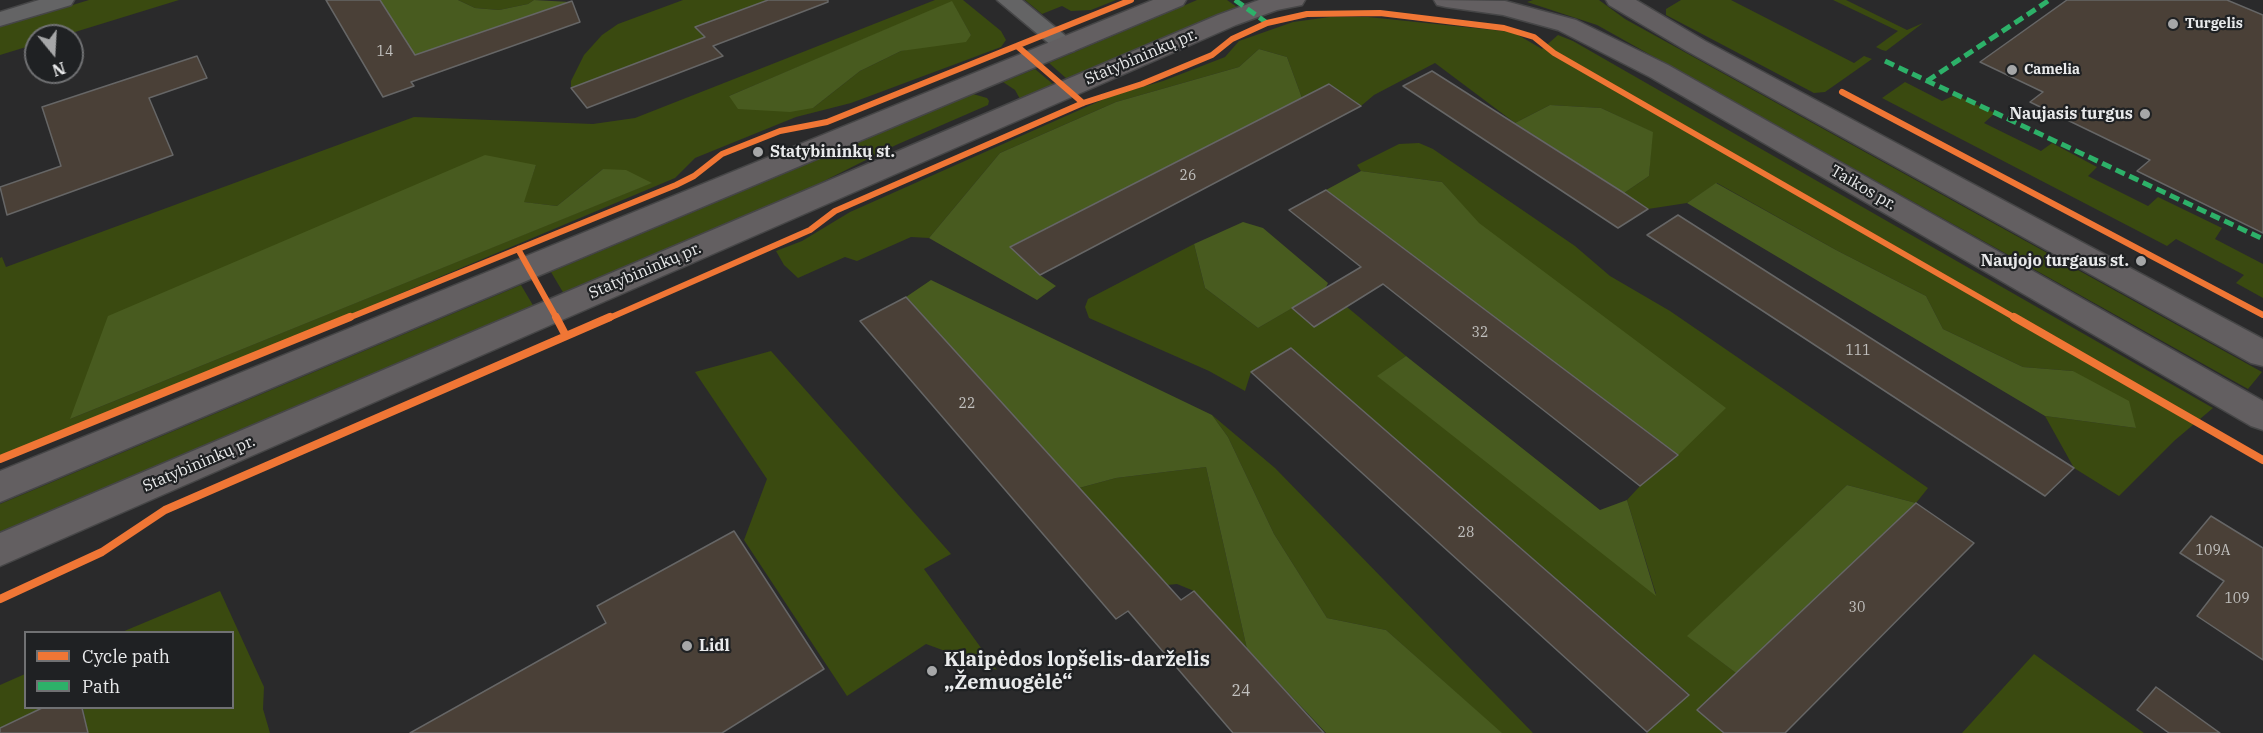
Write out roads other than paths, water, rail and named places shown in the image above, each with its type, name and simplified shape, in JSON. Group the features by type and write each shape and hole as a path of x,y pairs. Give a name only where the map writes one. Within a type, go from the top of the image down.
{"main road":[{"path":"0,487 1174,0"},
{"name":"Statybininkų pr.","path":"0,550 1227,20 1271,4 1293,0"},
{"name":"Taikos pr.","path":"1446,0 1505,8 1567,25 1659,71 2263,417"},
{"path":"1618,0 1696,46 2263,354"},
{"path":"966,87 983,88 1001,97 1004,105 999,118"}],"street":[{"path":"0,19 63,0"},
{"path":"1008,0 1066,46"}],"place":[{"name":"Turgelis","path":"2173,24"},
{"name":"Camelia","path":"2012,70"},
{"name":"Naujasis turgus","path":"2145,114"},
{"name":"Statybininkų st.","path":"758,152"},
{"name":"Naujojo turgaus st.","path":"2141,261"},
{"name":"Lidl","path":"687,646"},
{"name":"Klaipėdos lopšelis-darželis „Žemuogėlė“","path":"932,671"}]}
